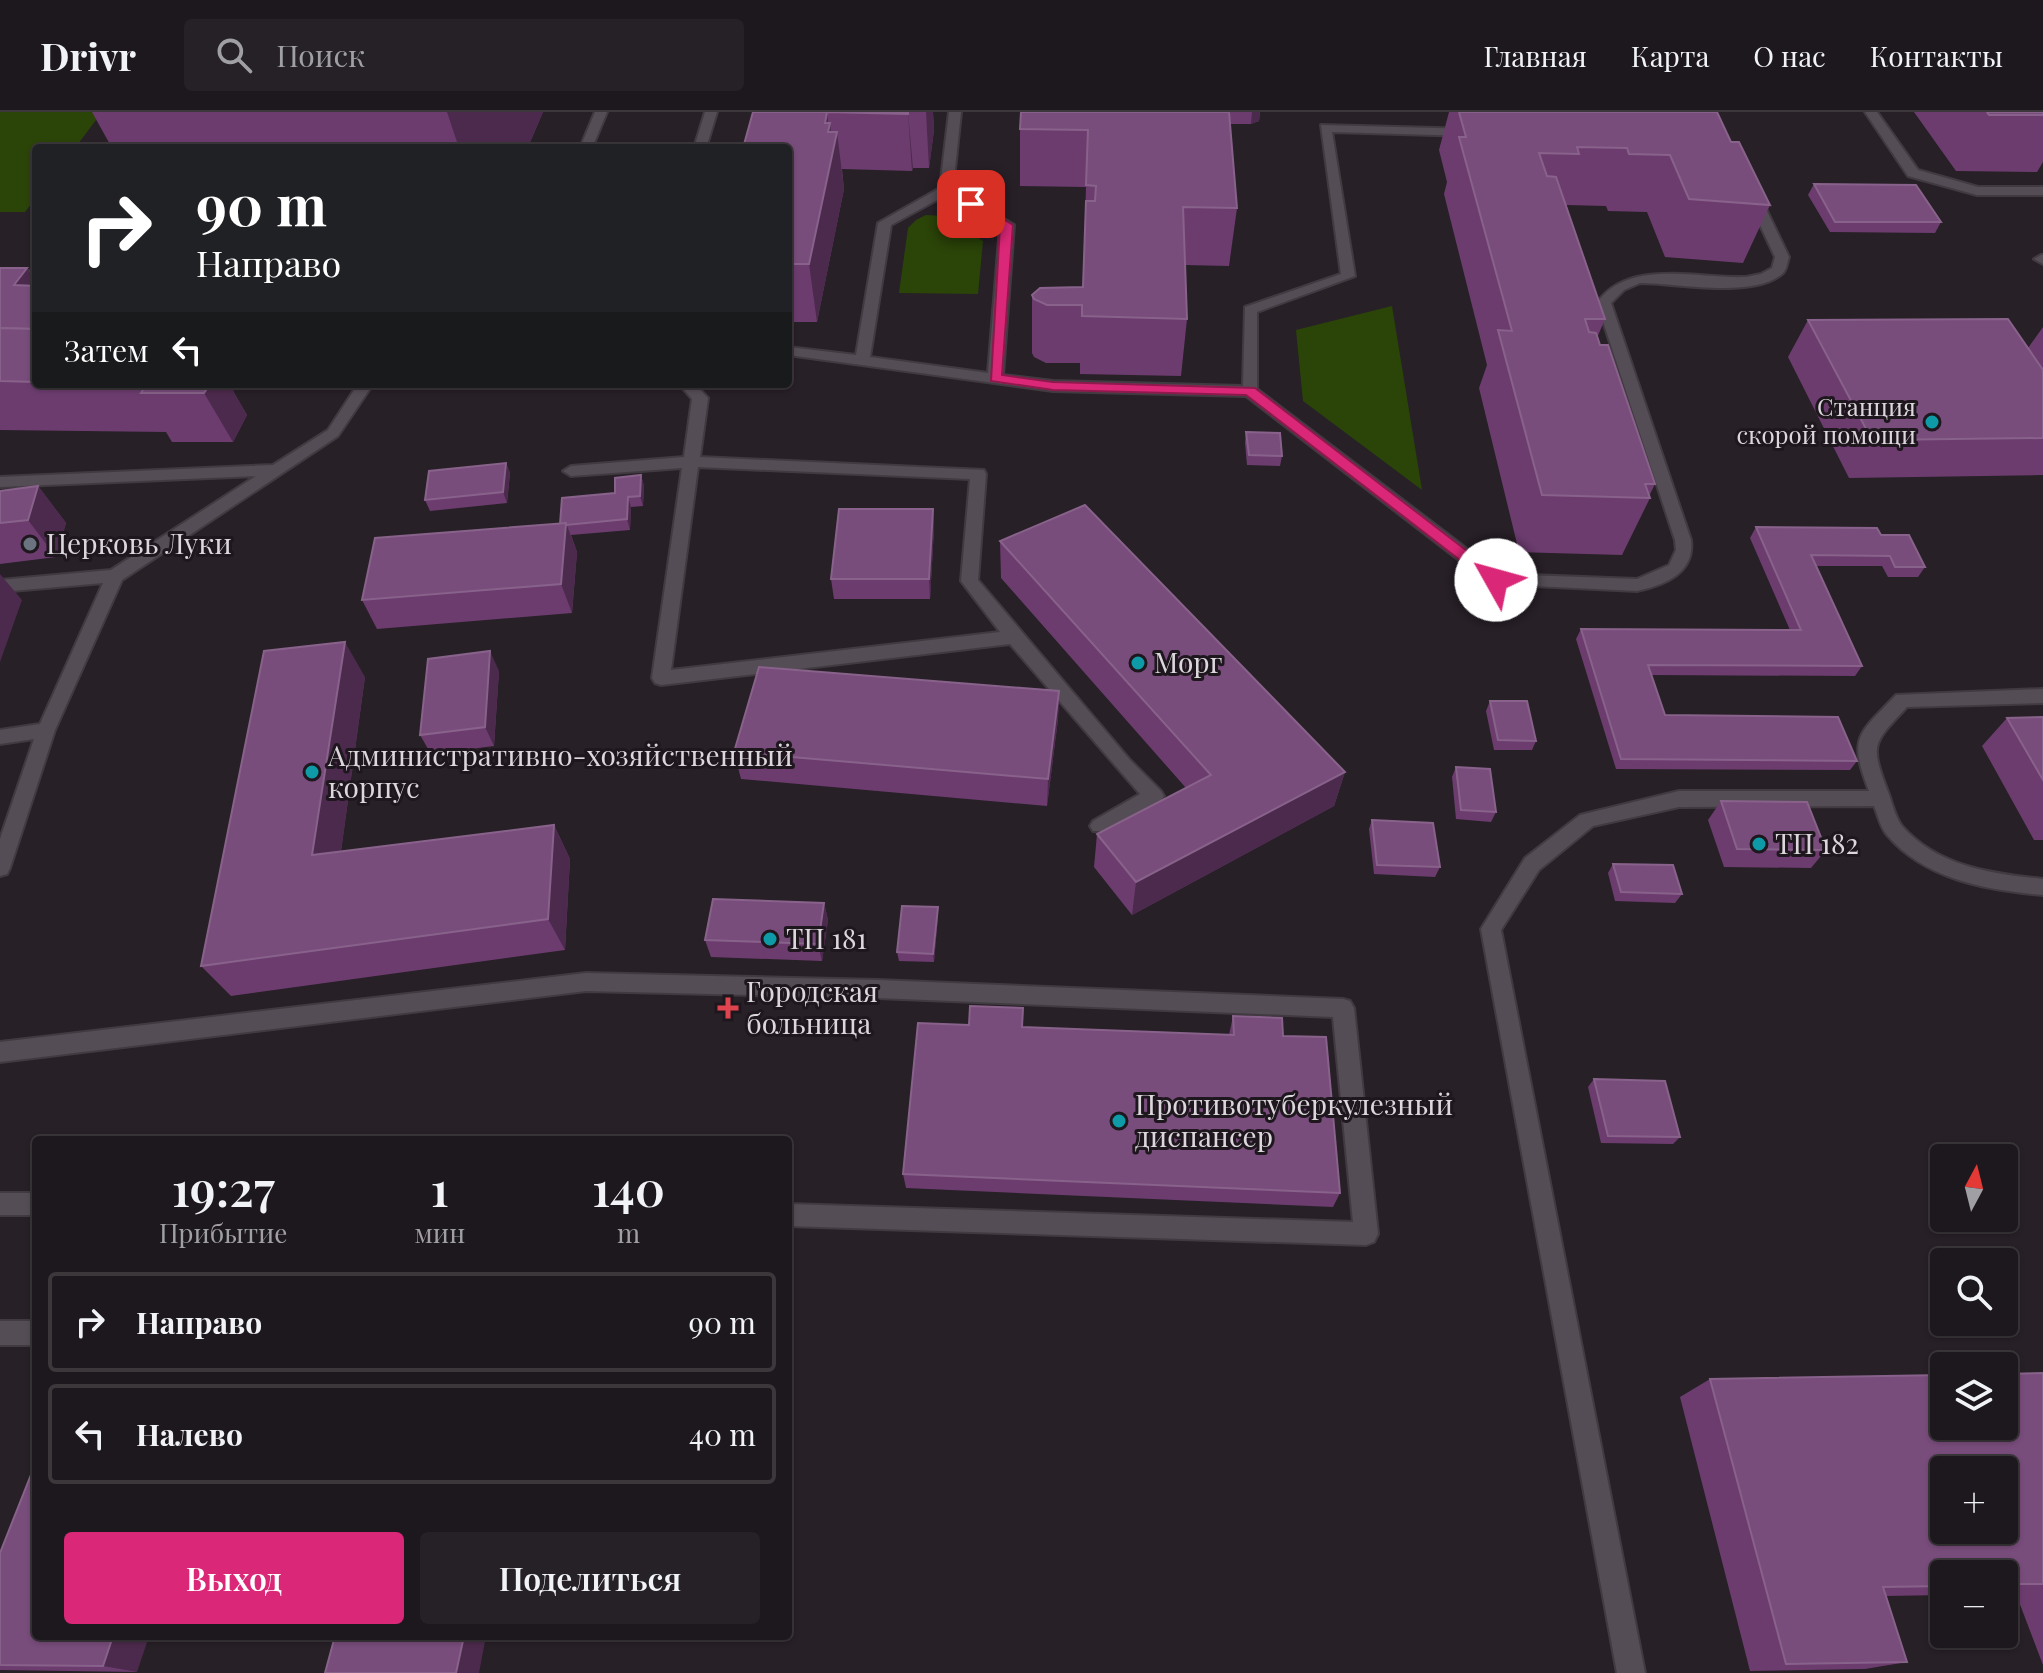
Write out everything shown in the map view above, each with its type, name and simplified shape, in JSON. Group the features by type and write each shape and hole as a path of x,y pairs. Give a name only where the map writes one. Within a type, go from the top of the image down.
{"lane":[{"path":"588,144 601,112"},
{"path":"701,144 711,112"},
{"path":"946,190 955,112"},
{"path":"1871,112 1913,173 1977,191 2043,191"},
{"path":"1250,391 1250,310 1348,276 1325,128 1483,132"},
{"path":"792,352 1053,386 1250,391 1496,580 1637,585 1666,577 1682,560 1683,540 1604,303 1616,289 1639,279 1756,282 1776,275 1783,263 1782,257 1748,186"},
{"path":"862,363 885,223 946,190"},
{"path":"946,190 1007,225 995,378"},
{"path":"0,275 32,283"},
{"path":"0,586 115,576 333,433 363,388"},
{"path":"690,388 700,398 661,678 1014,637"},
{"path":"571,471 691,462 978,474 969,581 1123,765 1154,796 1100,826"},
{"path":"0,482 275,470"},
{"path":"0,868 46,730 115,576"},
{"path":"2043,696 1902,700 1871,733 1865,756 1893,829 1931,860 1985,881 2043,887"},
{"path":"0,737 46,730"},
{"path":"1631,1673 1491,929 1532,864 1587,820 1679,799 1880,798"},
{"path":"0,1052 586,982 878,989 1343,1008 1366,1234 792,1215"},
{"path":"0,1204 32,1204"},
{"path":"0,1333 32,1333"}],"green space":[{"path":"0,112 102,112 78,144 32,144 32,203 25,212 0,212"},
{"path":"926,215 943,216 983,241 978,294 899,293 908,228"},
{"path":"1392,306 1422,490 1303,401 1296,330"}],"building":[{"path":"753,112 827,112 825,123 830,123 828,132 837,132 809,264 792,264 792,144 744,144"},
{"path":"827,112 908,112 908,114"},
{"path":"1021,112 1229,112 1237,208 1183,207 1187,319 1082,316 1082,305 1047,305 1034,299 1032,295 1040,288 1083,287 1086,201 1095,201 1096,186 1086,185 1088,130 1020,129"},
{"path":"1459,112 1717,112 1731,142 1739,142 1770,205 1689,199 1670,155 1629,154 1627,148 1577,147 1579,154 1539,153 1547,176 1556,177 1605,319 1585,319 1589,332 1596,333 1600,345 1608,345 1655,484 1645,484 1650,498 1542,495 1498,330 1512,331 1459,137 1466,137"},
{"path":"1987,112 2043,112 2043,115 1989,115"},
{"path":"1814,184 1916,185 1941,222 1835,222"},
{"path":"0,268 27,268 14,285 32,286 32,329 0,328"},
{"path":"2008,319 2043,370 2043,438 1872,440 1808,320"},
{"path":"0,328 32,329 32,382 0,381"},
{"path":"144,388 207,388 204,393 141,393"},
{"path":"1246,432 1280,433 1282,456 1249,455"},
{"path":"506,463 503,492 425,500 429,471"},
{"path":"641,475 640,496 628,497 627,519 560,524 562,498 615,493 615,478"},
{"path":"38,486 28,520 0,523 0,491"},
{"name":"Морг","path":"1085,505 1345,772 1136,882 1097,834 1211,775 1000,541"},
{"path":"839,509 933,509 929,579 831,579"},
{"path":"566,523 561,584 362,600 375,538"},
{"path":"1756,527 1877,528 1881,535 1909,535 1925,567 1895,567 1890,556 1811,555 1862,666 1648,665 1665,715 1838,717 1857,761 1621,759 1581,629 1801,630"},
{"name":"Административно-хозяйственный корпус","path":"345,642 312,855 554,825 548,919 201,966 264,651"},
{"path":"490,651 485,727 420,735 428,659"},
{"path":"759,667 1059,691 1048,779 734,752"},
{"path":"1490,701 1527,701 1536,741 1498,740"},
{"path":"2043,717 2043,780 2007,718"},
{"path":"1456,767 1490,769 1496,812 1461,810"},
{"path":"1721,801 1807,802 1826,850 1737,849"},
{"path":"1372,820 1433,823 1440,867 1377,865"},
{"path":"1613,864 1673,865 1682,894 1621,892"},
{"path":"713,899 824,903 818,944 705,940"},
{"path":"902,906 938,907 933,954 897,952"},
{"name":"Противотуберкулезный диспансер","path":"970,1006 1023,1008 1022,1027 1234,1035 1233,1016 1282,1018 1283,1036 1326,1037 1340,1193 903,1174 918,1023 969,1025"},
{"path":"1594,1079 1665,1081 1680,1137 1608,1136"},
{"path":"2043,1373 2043,1584 2018,1584 2018,1560 1930,1560 1930,1586 1883,1587 1907,1662 1786,1664 1710,1379 1930,1375 1930,1440 2018,1440 2018,1374"},
{"path":"32,1472 32,1640 112,1640 103,1666 0,1665 0,1553"},
{"path":"334,1640 463,1640 456,1673 325,1673"}],"place":[{"name":"Станция скорой помощи","path":"1932,422"},
{"name":"Церковь Луки","path":"30,544"},
{"name":"Морг","path":"1138,663"},
{"name":"Административно-хозяйственный корпус","path":"312,772"},
{"name":"ТП 182","path":"1759,844"},
{"name":"ТП 181","path":"770,939"},
{"name":"Городская больница","path":"728,1008"},
{"name":"Противотуберкулезный диспансер","path":"1119,1121"}],"route":[{"path":"971,204 1007,225 995,378 1053,386 1250,391 1496,580"}]}
